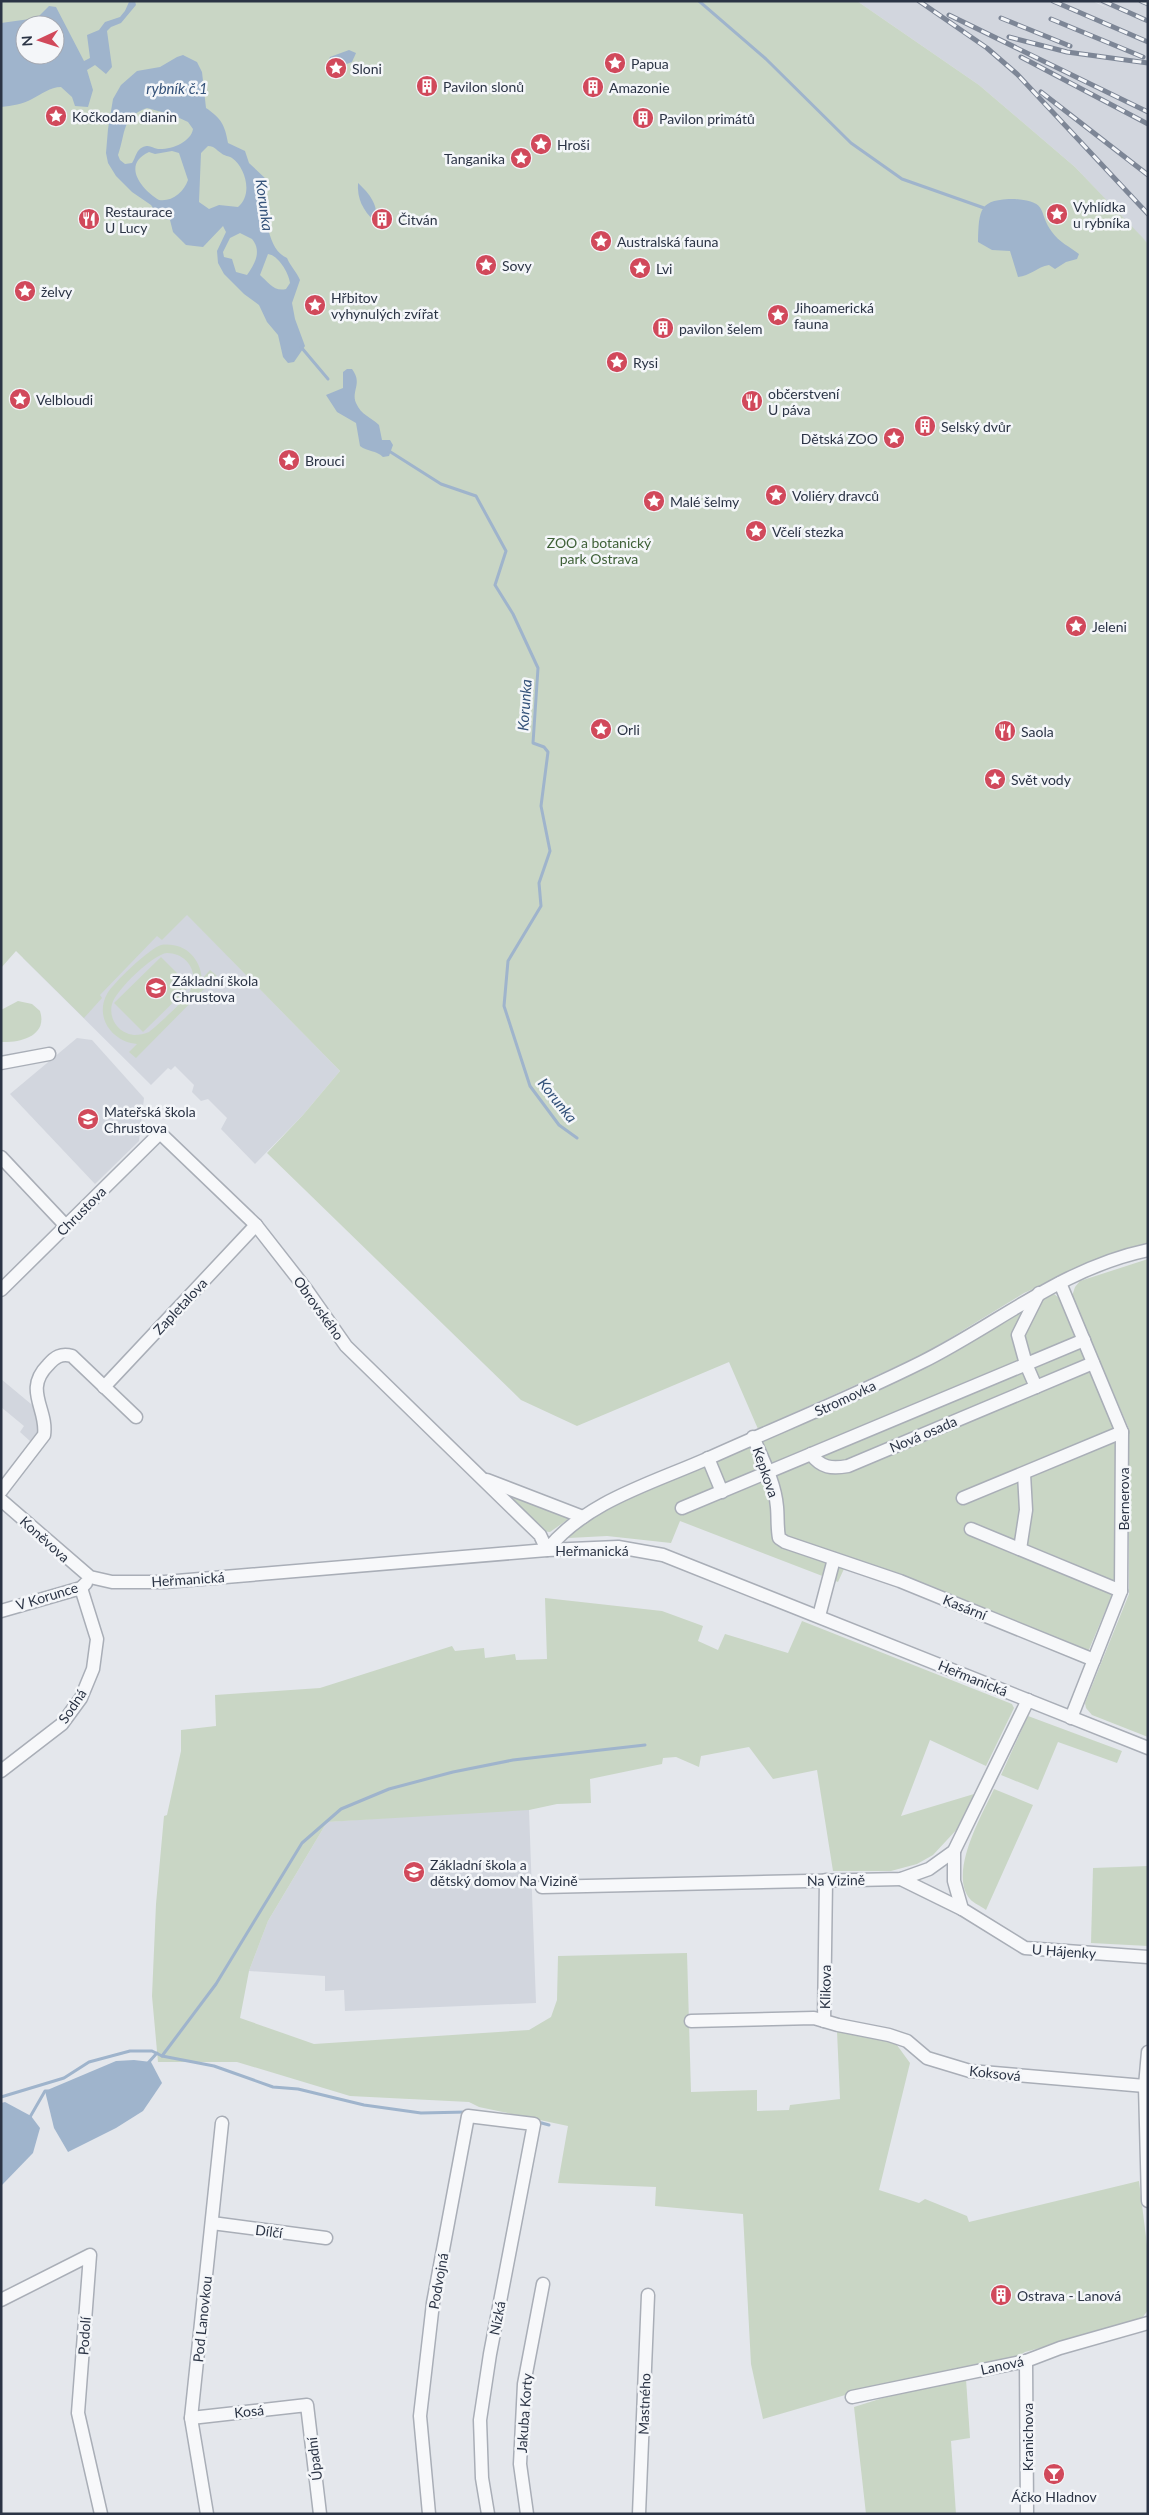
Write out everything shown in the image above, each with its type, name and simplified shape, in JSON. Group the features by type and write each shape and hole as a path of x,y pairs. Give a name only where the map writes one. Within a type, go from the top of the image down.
{"street":[{"path":"1,1064 49,1054"},
{"name":"Obrovského","path":"160,1133 256,1225 306,1289 346,1346 540,1535 546,1550"},
{"name":"Chrustova","path":"1,1290 160,1133"},
{"path":"1,1157 66,1226"},
{"name":"Zapletalova","path":"104,1387 256,1225"},
{"name":"Stromovka","path":"546,1550 559,1535 583,1517 645,1484 801,1418 924,1361 1060,1283 1122,1255 1148,1250"},
{"name":"Bernerova","path":"1060,1283 1122,1432 1121,1591 1071,1718"},
{"path":"1036,1387 1026,1364 1018,1335 1039,1294"},
{"name":"Nová osada","path":"682,1508 1084,1340"},
{"path":"1,1491 44,1435 45,1426 38,1401 37,1381 43,1370 55,1357 64,1354 72,1356 136,1417"},
{"name":"Nová osada","path":"811,1454 818,1464 833,1468 848,1466 1093,1363"},
{"path":"963,1498 1122,1432"},
{"name":"Kepkova","path":"753,1437 768,1472 777,1507 779,1538 834,1559"},
{"path":"708,1458 722,1492"},
{"path":"1020,1549 1026,1510 1024,1474"},
{"name":"Obrovského","path":"482,1478 583,1517"},
{"name":"Koněvova","path":"1,1500 90,1578"},
{"path":"971,1529 1121,1591"},
{"name":"Heřmanická","path":"90,1578 112,1582 165,1582 546,1550 618,1547 663,1554 1148,1748"},
{"path":"818,1616 834,1559"},
{"name":"Kasární","path":"834,1559 900,1581 1094,1660"},
{"name":"V Korunce","path":"1,1610 81,1588 90,1578"},
{"name":"Sodná","path":"1,1770 62,1724 81,1698 93,1669 97,1640 81,1588"},
{"name":"Na Vizině","path":"542,1887 901,1879 929,1869 954,1851 1028,1700"},
{"path":"954,1851 954,1881 962,1909"},
{"name":"U Hájenky","path":"901,1879 962,1909 1025,1948 1148,1957"},
{"name":"Klikova","path":"691,2020 814,2018 824,2021 826,1880"},
{"name":"Koksová","path":"824,2021 907,2041 927,2058 970,2071 1145,2086"},
{"path":"1148,2052 1145,2086 1148,2201"},
{"name":"Podvojná","path":"430,2514 420,2416 433,2303 468,2116 534,2124"},
{"name":"Pod Lanovkou","path":"207,2514 192,2418 222,2122"},
{"name":"Nízká","path":"488,2514 482,2478 480,2420 490,2354 534,2124"},
{"name":"Dílčí","path":"212,2224 326,2238"},
{"name":"Podolí","path":"1,2300 90,2255 78,2413 101,2514"},
{"name":"Jakuba Korty","path":"527,2514 520,2464 524,2384 543,2284"},
{"name":"Mastného","path":"639,2514 648,2295"},
{"name":"Lanová","path":"852,2397 1026,2361 1060,2348 1148,2323"},
{"name":"Kranichova","path":"1026,2361 1027,2514"},
{"name":"Kosá","path":"192,2418 307,2405"},
{"name":"Úpadní","path":"307,2405 320,2514"}],"shaded area":[{"path":"857,1 1092,1 1115,11 1094,1 1148,1 1148,244 1075,167 979,85"},
{"name":"Základní škola Chrustova","path":"129,855 340,1071 303,1115 255,1164 221,1129 227,1118 208,1099 201,1101 192,1092 194,1085 175,1066 171,1070 168,1068 151,1085 23,958"},
{"name":"Mateřská škola Chrustova","path":"77,1038 92,1040 144,1098 139,1141 95,1184 10,1094"},
{"path":"1,1379 49,1419 30,1441 20,1432 24,1426 1,1407"},
{"name":"Základní škola a dětský domov Na Vizině","path":"503,1810 529,1810 536,2003 345,2011 344,1990 325,1991 325,1976 249,1971 268,1921 327,1822"}],"green space":[{"name":"ZOO a botanický park Ostrava","path":"1,1 857,1 979,85 1075,167 1148,244 1148,1245 1117,1252 1024,1293 924,1354 758,1429 729,1362 577,1426 521,1400 267,1153 303,1115 340,1071 187,915 162,940 157,936 100,995 102,998 84,1018 16,951 1,968"},
{"path":"161,945 169,945 184,949 198,964 202,979 210,970 217,976 136,1058 129,1052 137,1044 120,1039 108,1027 104,1020 104,1003 107,994 116,982 132,966","holes":["167,953 186,960 190,965 193,977 190,991 149,1032 134,1035 122,1031 115,1024 111,1007 120,990 153,959"]},
{"path":"161,957 190,986 143,1032 114,1003"},
{"path":"18,1001 32,1004 40,1011 40,1027 31,1036 24,1039 1,1042 1,1010"},
{"path":"1148,1259 1148,1737 1092,1715 1086,1708 1085,1703 1129,1594 1129,1429 1072,1296 1075,1287 1080,1281"},
{"path":"1054,1294 1058,1297 1115,1430 1116,1571 1112,1595 1088,1652 848,1560 838,1582 680,1521 671,1543 607,1536 569,1538 565,1536 595,1514"},
{"path":"503,1492 567,1517 567,1520 550,1532 541,1531"},
{"path":"545,1598 662,1611 703,1626 698,1641 718,1650 725,1634 788,1653 802,1621 1012,1704 1014,1708 986,1766 930,1740 901,1816 974,1794 960,1826 933,1855 917,1864 891,1871 833,1871 817,1770 773,1779 749,1747 701,1756 699,1767 676,1757 663,1758 662,1764 590,1779 591,1803 557,1804 529,1810 327,1822 268,1921 249,1971 240,2018 314,2044 529,2030 551,2017 557,2000 558,1956 687,1953 691,2092 757,2090 757,2111 789,2110 790,2105 840,2099 837,2031 894,2041 910,2063 879,2190 919,2203 925,2199 967,2216 969,2222 1139,2181 1148,2253 1148,2310 1140,2321 1025,2352 1009,2361 883,2384 763,2419 751,2364 743,2214 655,2206 656,2187 558,2183 568,2126 479,2107 469,2102 350,2096 237,2062 158,2062 152,1996 156,1904 164,1816 167,1815 181,1751 181,1730 216,1726 215,1695 320,1688 452,1646 455,1651 484,1648 485,1658 515,1654 516,1660 547,1659"},
{"path":"1028,1716 1122,1751 1117,1763 1058,1742 1038,1790 1001,1775"},
{"path":"994,1789 1033,1805 986,1910 970,1899 964,1888 963,1875 969,1844"},
{"path":"1148,1866 1148,1946 1091,1943 1093,1868"},
{"path":"966,2379 970,2438 951,2441 956,2514 866,2514 854,2407 905,2391"}],"water":[{"path":"135,1 136,5 121,23 107,31 112,67 106,74 95,65 87,70 93,90 88,107 75,106 72,97 61,87 57,87 25,102 1,107 1,23 15,21 15,65 65,65 65,24 84,61 90,58 87,35 99,30 105,22 120,17"},
{"path":"49,6 56,7 60,15 40,15"},
{"path":"349,50 356,53 352,62 336,68 327,65 330,57"},
{"name":"rybník č.1","path":"183,55 197,62 202,72 206,108 222,122 228,143 245,151 249,163 267,180 266,187 260,192 268,229 275,247 287,258 300,280 292,303 295,319 305,346 294,362 288,363 283,357 278,335 267,322 259,305 244,294 224,274 218,263 217,251 226,232 223,226 203,247 186,245 173,232 170,220 159,217 151,205 132,192 116,176 108,163 106,153 113,99 121,85 137,71 160,67","holes":["147,108 173,115 188,122 193,129 189,138 180,144 163,149 145,146 137,152 132,163 125,164 118,155 126,127 133,116","208,146 215,148 237,162 246,182 245,196 243,202 238,207 219,205 209,209 199,202 201,153","172,151 179,153 188,180 180,192 173,198 159,200 146,190 137,177 136,164 141,157 149,152 155,154","240,233 252,239 257,248 255,262 247,275 236,272 232,259 224,257 223,252 230,238","268,254 276,258 282,265 288,274 290,283 286,289 282,290 272,286 260,275"]},
{"path":"358,183 375,205 376,216 374,221 362,204"},
{"path":"1026,200 1038,205 1055,236 1079,254 1077,259 1066,262 1055,269 1049,265 1018,277 1010,251 992,250 978,242 979,221 983,208 994,201"},
{"path":"347,369 352,369 357,379 355,398 358,407 379,425 382,440 390,440 393,445 389,456 383,457 360,446 356,423 337,412 326,395 343,388 343,372"},
{"path":"134,2060 151,2062 162,2083 143,2111 116,2128 68,2152 54,2128 45,2091 116,2061"},
{"path":"5,2102 31,2116 40,2128 33,2153 1,2186 1,2103"}],"waterway":[{"path":"127,10 131,1"},
{"path":"699,1 766,59 851,143 902,179 987,209"},
{"name":"Korunka","path":"301,347 328,379"},
{"name":"Korunka","path":"389,451 441,484 476,496 506,551 495,585 513,614 538,668 533,743 544,747 548,752 541,806 550,851 539,883 541,906 508,961 504,1006 530,1086 559,1125 577,1138"},
{"path":"1,2097 64,2078 89,2062 130,2051 152,2051 162,2056 216,1984 302,1843 341,1809 389,1789 453,1772 513,1760 645,1745"},
{"path":"148,2063 157,2053"},
{"path":"162,2056 214,2066 273,2087 298,2089 364,2105 421,2113 467,2112"},
{"path":"30,2117 45,2091 48,2091"},
{"path":"538,2122 549,2125"}],"railway":[{"path":"919,1 987,48 1017,74 1148,214"},
{"path":"1053,1 1148,42"},
{"path":"1103,1 1148,21"},
{"path":"1141,1 1148,4"},
{"path":"949,15 1148,112"},
{"path":"1001,18 1070,46"},
{"path":"1051,19 1143,57"},
{"path":"1009,37 1067,52 1148,63"},
{"path":"1021,57 1148,124"},
{"path":"1041,92 1148,175"}],"place":[{"name":"Papua","path":"615,63"},
{"name":"Sloni","path":"336,68"},
{"name":"Pavilon slonů","path":"427,86"},
{"name":"Amazonie","path":"593,87"},
{"name":"Kočkodam dianin","path":"56,116"},
{"name":"Pavilon primátů","path":"643,118"},
{"name":"Hroši","path":"541,144"},
{"name":"Tanganika","path":"521,158"},
{"name":"Vyhlídka u rybníka","path":"1057,214"},
{"name":"Restaurace U Lucy","path":"89,219"},
{"name":"Čitván","path":"382,219"},
{"name":"Australská fauna","path":"601,241"},
{"name":"Sovy","path":"486,265"},
{"name":"Lvi","path":"640,268"},
{"name":"želvy","path":"25,291"},
{"name":"Hřbitov vyhynulých zvířat","path":"315,305"},
{"name":"Jihoamerická fauna","path":"778,315"},
{"name":"pavilon šelem","path":"663,328"},
{"name":"Rysi","path":"617,362"},
{"name":"Velbloudi","path":"20,399"},
{"name":"občerstvení U páva","path":"752,401"},
{"name":"Selský dvůr","path":"925,426"},
{"name":"Dětská ZOO","path":"894,438"},
{"name":"Brouci","path":"289,460"},
{"name":"Voliéry dravců","path":"776,495"},
{"name":"Malé šelmy","path":"654,501"},
{"name":"Včelí stezka","path":"756,531"},
{"name":"Jeleni","path":"1076,626"},
{"name":"Orli","path":"601,729"},
{"name":"Saola","path":"1005,731"},
{"name":"Svět vody","path":"995,779"},
{"name":"Základní škola Chrustova","path":"156,988"},
{"name":"Mateřská škola Chrustova","path":"88,1119"},
{"name":"Základní škola a dětský domov Na Vizině","path":"414,1872"},
{"name":"Ostrava - Lanová","path":"1001,2295"},
{"name":"Áčko Hladnov","path":"1054,2474"}]}
